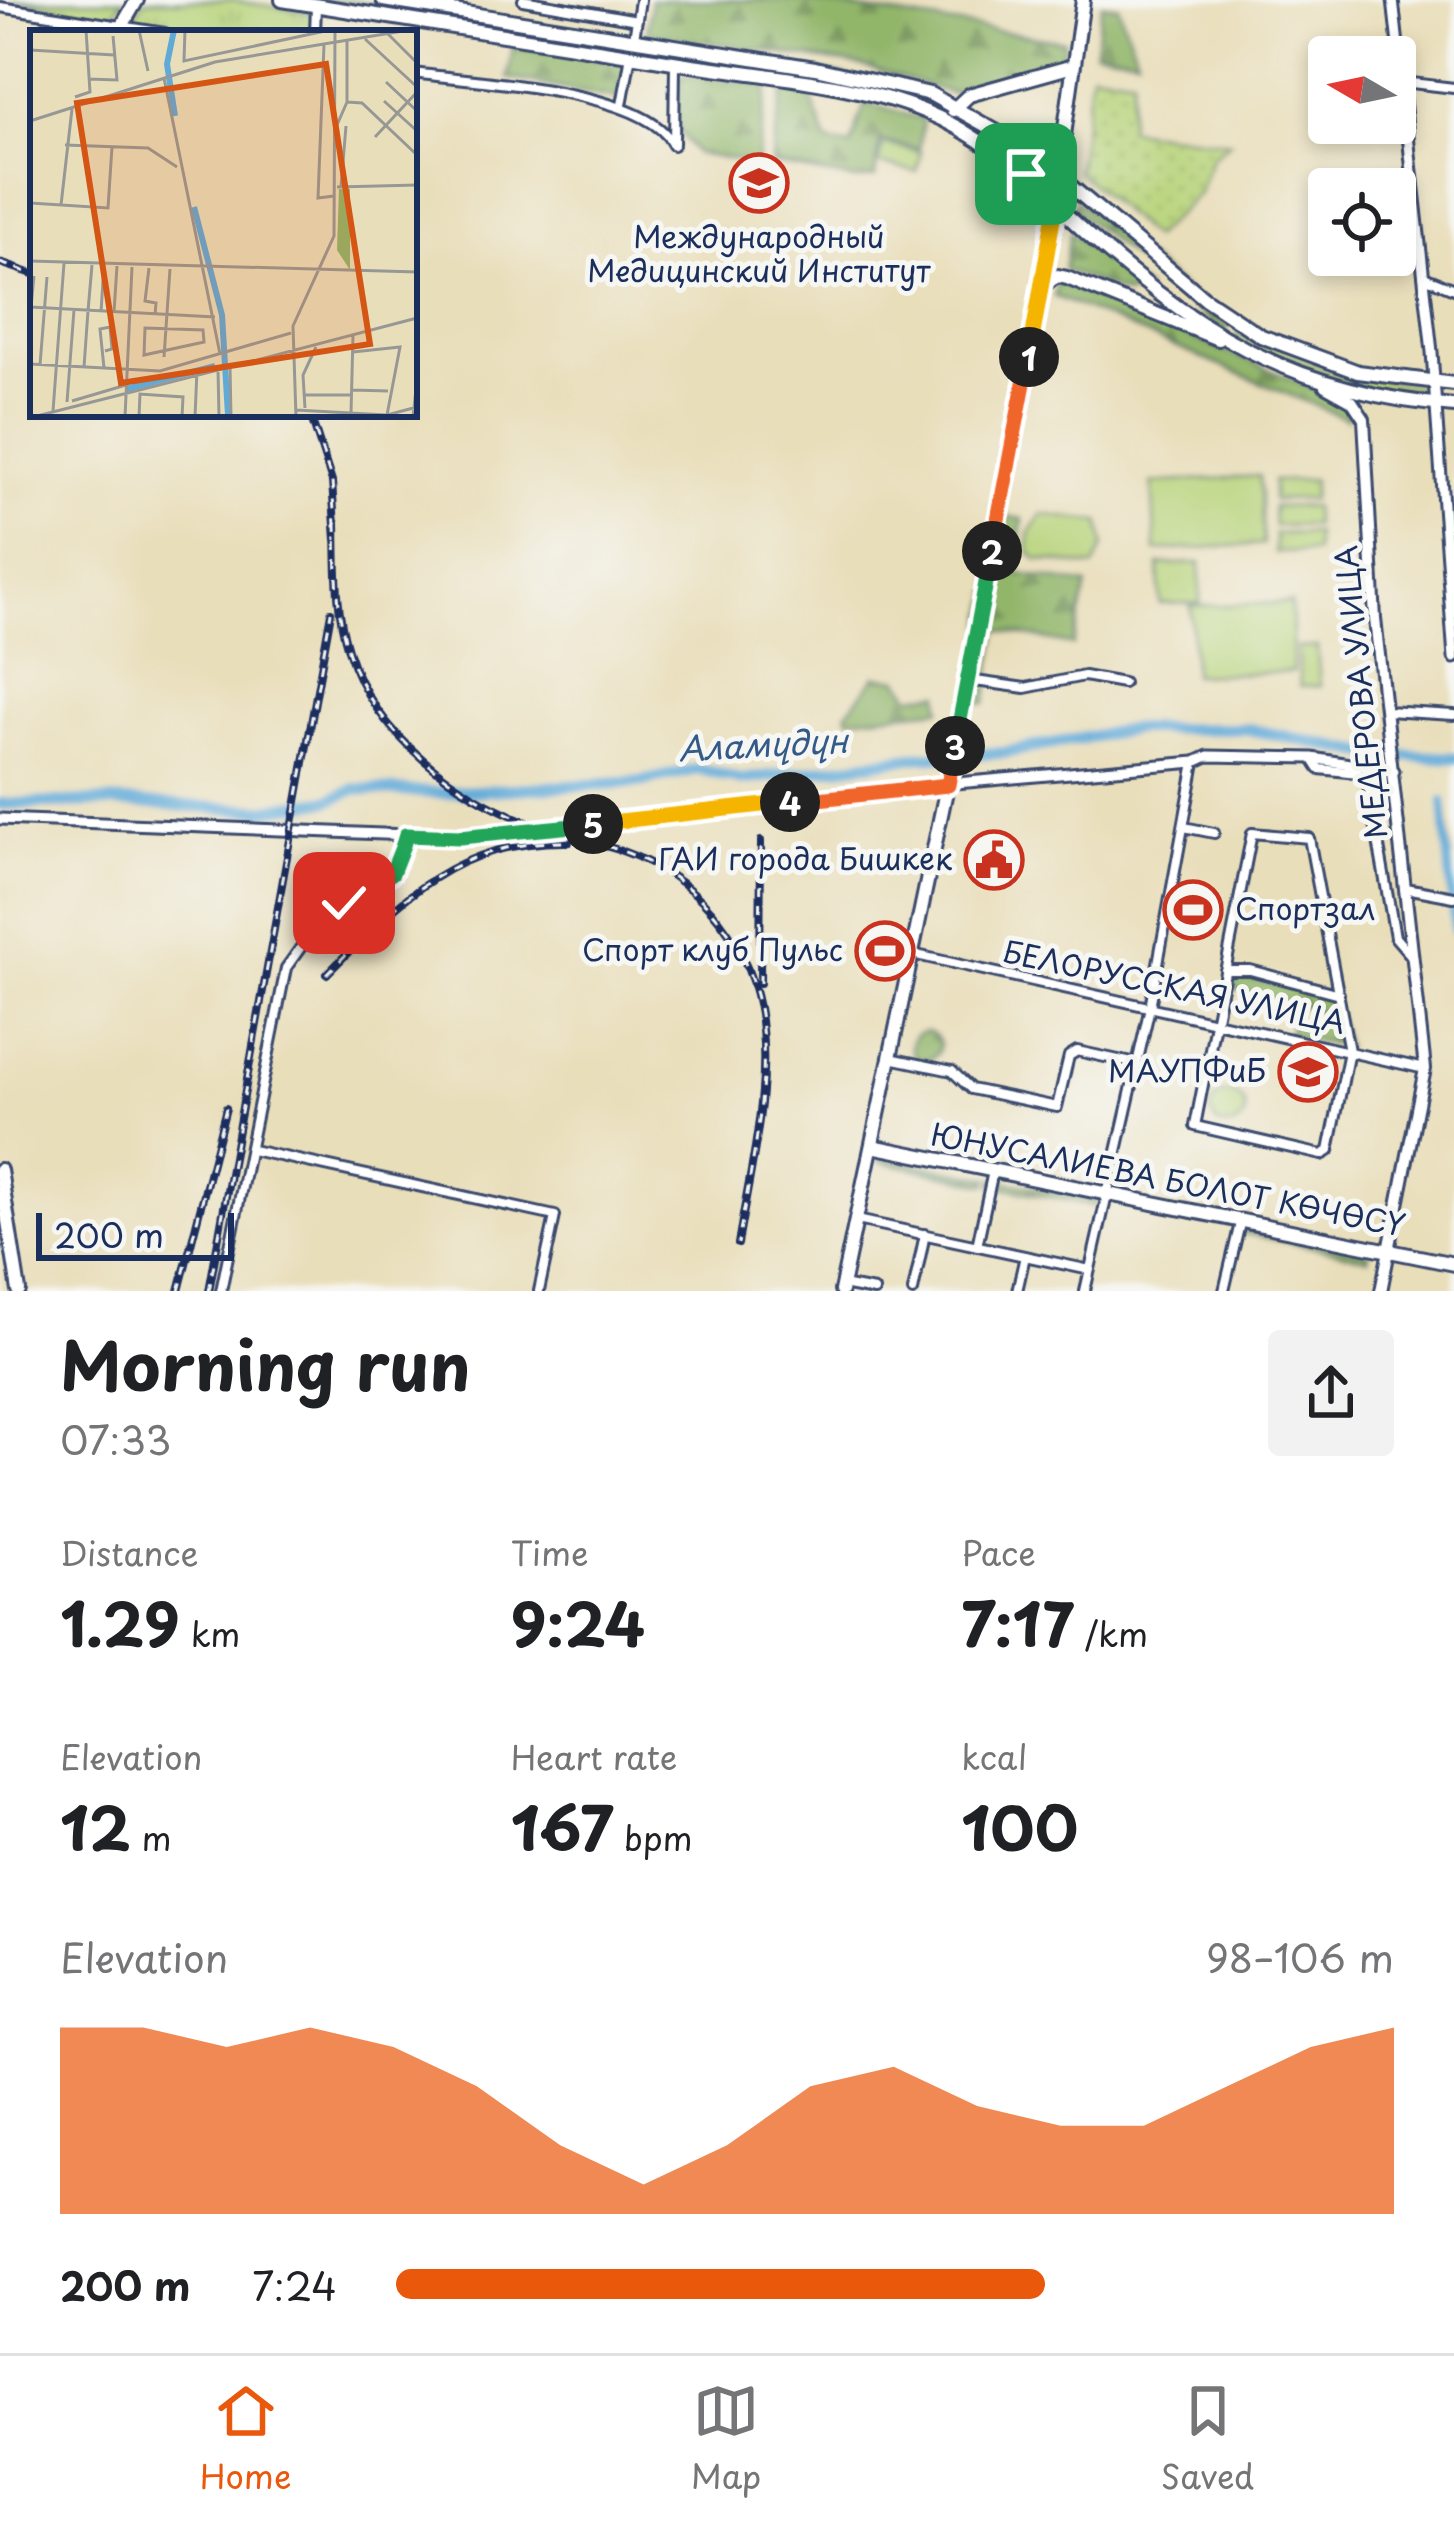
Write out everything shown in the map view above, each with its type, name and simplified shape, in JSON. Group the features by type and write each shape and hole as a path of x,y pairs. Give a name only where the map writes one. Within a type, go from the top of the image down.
{"main road":[{"path":"282,0 316,12 337,9 864,94 947,121 1005,156 1228,341"},
{"path":"383,0 867,77 956,105 1008,135 1237,321 1308,357 1406,380 1454,384"},
{"path":"842,1288 949,779 1043,285 1083,0"},
{"path":"122,26 133,3"},
{"path":"631,55 634,40"},
{"path":"947,121 956,105 970,95 1072,66"},
{"path":"1043,285 1058,276 1067,278 1228,341 1352,400 1364,419 1373,403 1385,400"},
{"path":"1228,341 1237,321"},
{"path":"1325,386 1385,400 1454,406"},
{"name":"МЕДЕРОВА УЛИЦА","path":"1364,419 1386,711 1425,1070 1381,1291"},
{"name":"ЮНУСАЛИЕВА БОЛОТ КӨЧӨСҮ","path":"872,1146 1454,1264"},
{"path":"0,1170 19,1291"}],"street":[{"path":"524,0 637,20"},
{"path":"634,40 640,0"},
{"path":"1393,0 1397,36"},
{"path":"0,7 147,30"},
{"path":"315,30 316,12"},
{"path":"622,105 631,55"},
{"path":"417,73 622,105 658,124 674,145 678,72 674,62"},
{"path":"1416,84 1454,88"},
{"path":"1410,144 1436,404 1454,658"},
{"path":"1424,277 1454,290"},
{"path":"968,680 1025,688 1084,676 1123,682"},
{"path":"1386,711 1451,714"},
{"path":"0,819 460,837 949,779 1195,762 1208,756 1312,758 1394,767"},
{"name":"МЕДЕРОВА УЛИЦА","path":"1312,758 1318,770 1358,773 1368,784 1395,938 1414,959"},
{"path":"1085,1291 1150,1007 1195,762"},
{"path":"1184,827 1214,832"},
{"path":"1252,832 1309,838 1349,1051 1329,1151 1312,1155 1195,1126 1225,970 1252,832"},
{"path":"221,1291 252,1150 274,1009 286,968 311,933 344,903 392,873 406,835"},
{"path":"1406,889 1454,897"},
{"name":"БЕЛОРУССКАЯ УЛИЦА","path":"912,954 1425,1070"},
{"path":"1225,970 1263,973 1339,994"},
{"path":"890,1058 952,1071 970,1089 1057,1107 1069,1056 1077,1051 1138,1064"},
{"path":"252,1150 555,1216 539,1291"},
{"path":"976,1246 993,1169"},
{"path":"856,1220 1090,1270"},
{"path":"1224,1291 1241,1220"},
{"path":"913,1291 925,1234"},
{"path":"1017,1291 1024,1256"},
{"path":"842,1288 874,1291"}],"green space":[{"path":"12,0 124,0 110,16"},
{"path":"144,0 230,0 314,13 311,30 158,30 136,25 132,19"},
{"path":"313,0 352,0 622,43 621,48"},
{"path":"651,0 796,0 1064,41 1062,59 951,93 858,65 647,33"},
{"path":"1102,4 1118,6 1137,57 1095,51"},
{"path":"644,46 842,75 917,96 948,111 861,87 644,52"},
{"path":"513,47 628,62 617,99 508,78"},
{"path":"1091,72 1133,77 1128,129 1230,142 1211,158 1198,194 1152,238 1077,171"},
{"path":"681,75 768,86 757,163 697,154 676,127"},
{"path":"784,89 810,94 827,142 851,146 865,103 923,119 919,149 880,141 875,177 856,180 771,164"},
{"path":"883,144 921,152 917,172 879,164"},
{"path":"1076,200 1229,327 1224,333 1073,209"},
{"path":"1070,233 1146,289 1126,295 1064,270"},
{"path":"1057,282 1350,403 1347,419 1054,296"},
{"path":"1240,330 1331,372 1425,387 1429,397 1381,395 1330,381 1236,337"},
{"path":"1259,476 1263,544 1156,551 1152,483"},
{"path":"1313,480 1312,499 1273,500 1273,481"},
{"path":"1313,506 1314,525 1274,526 1273,507"},
{"path":"1042,514 1100,522 1104,545 1094,567 1037,559 1029,551 1029,534"},
{"path":"1004,516 1023,519 1015,573 1087,585 1073,645 998,630 986,703 970,702"},
{"path":"1315,533 1315,552 1275,553 1275,534"},
{"path":"1200,563 1200,603 1160,604 1159,565"},
{"path":"1291,603 1293,672 1193,675 1191,606"},
{"path":"1317,647 1320,686 1300,687 1297,648"},
{"path":"876,676 899,679 911,696 940,693 941,709 849,718 847,712"},
{"path":"1233,975 1331,995 1346,1047 1288,1035 1290,1024 1315,1028 1318,1010 1234,989"},
{"path":"925,1032 935,1036 939,1046 935,1056 925,1060 915,1056 911,1046 915,1036"},
{"path":"1228,1093 1240,1098 1245,1110 1240,1122 1228,1127 1216,1122 1211,1110 1216,1098"},
{"path":"880,1157 989,1178 987,1184 878,1161"},
{"path":"994,1179 1097,1199 1095,1206 993,1185"},
{"path":"1243,1228 1369,1252 1368,1258 1241,1233"}],"waterway":[{"name":"Аламүдүн","path":"0,804 108,802 261,810 330,800 355,789 440,793 640,782 699,769 741,780 912,757 1003,753 1132,729 1248,729 1365,753 1454,758"},
{"path":"1443,801 1454,931"}],"railway":[{"path":"0,263 30,273"},
{"path":"311,417 332,482 336,540"},
{"path":"336,523 339,603 348,650 361,681 399,737 481,800 543,828 622,851 671,876 712,911 742,956 759,1008 763,1066 738,1244"},
{"path":"209,1291 331,612"},
{"path":"760,983 761,841"},
{"path":"327,974 406,899 462,863 529,844 569,842"},
{"path":"179,1291 226,1108"}],"place":[{"name":"Международный Медицинский Институт","path":"759,183"},
{"name":"ГАИ города Бишкек","path":"994,860"},
{"name":"Спортзал","path":"1193,910"},
{"name":"Спорт клуб Пульс","path":"885,951"},
{"name":"МАУПФиБ","path":"1308,1072"}],"route":[{"path":"344,903 392,873 406,835 460,837 948,785 1056,202 1026,174"}]}
